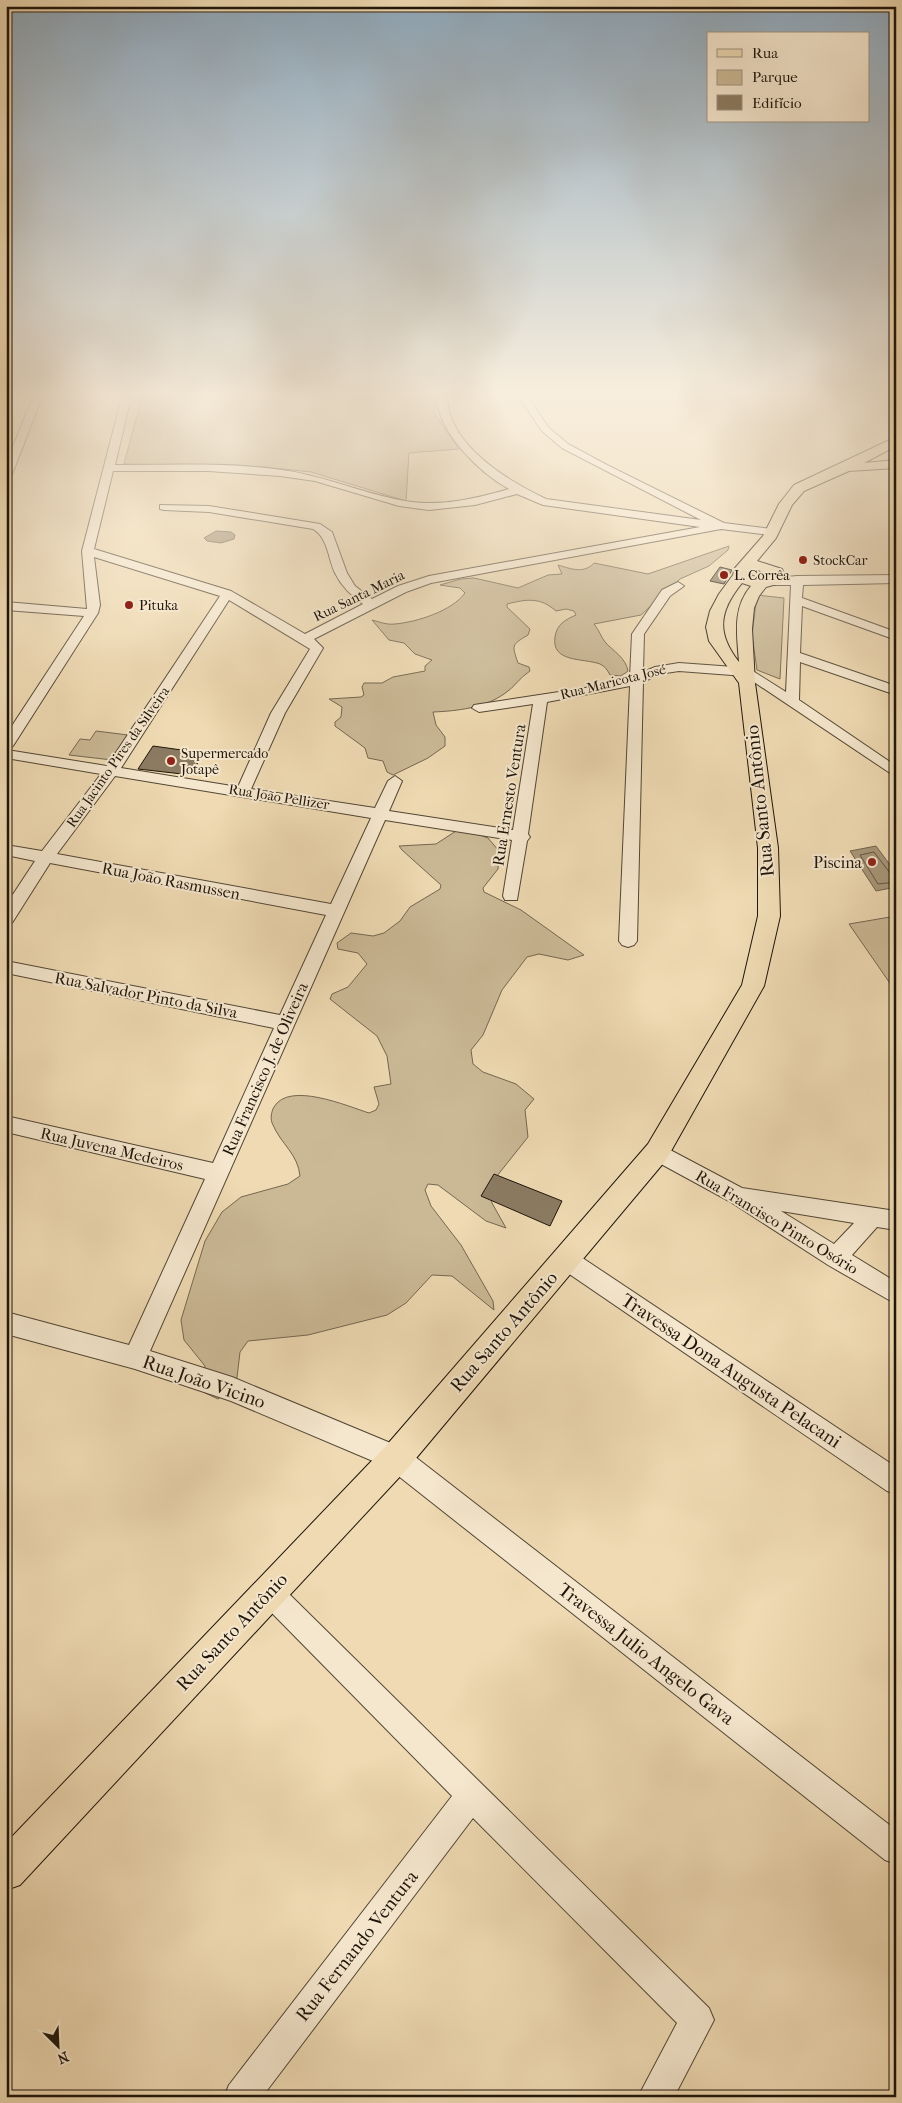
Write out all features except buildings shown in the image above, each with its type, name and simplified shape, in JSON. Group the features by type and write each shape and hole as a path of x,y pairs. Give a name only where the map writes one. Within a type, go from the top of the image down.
{"main road":[{"name":"Rua Santo Antônio","path":"744,675 727,659 714,634 718,610 728,589 745,571 747,563 770,535 786,504 793,495"},
{"path":"745,571 754,582 770,577 770,535"},
{"name":"Rua Santo Antônio","path":"6,1871 396,1458 567,1260 657,1152 753,986 769,916 768,848 744,675 744,616 750,597 770,577"}],"street":[{"path":"6,746 92,613 94,605 88,551 103,495"},
{"path":"373,495 400,504 462,504 502,495"},
{"path":"529,495 543,502 721,526 770,535"},
{"path":"661,495 721,526"},
{"path":"164,507 209,509 316,526 326,532 341,573 350,588 372,604"},
{"name":"Rua Santa Maria","path":"305,638 402,589 428,580 721,526"},
{"path":"88,551 227,594 305,638 317,648 278,713 243,791"},
{"path":"770,577 794,580 896,579"},
{"path":"792,701 796,600 794,580"},
{"path":"628,941 638,634 666,593 678,586"},
{"name":"Rua Jacinto Pires da Silveira","path":"6,919 46,858 112,770 227,594"},
{"path":"796,600 896,636"},
{"path":"6,606 92,613"},
{"path":"794,655 896,691"},
{"name":"Rua Maricota José","path":"479,708 585,692 637,680 656,671 679,667 744,675"},
{"path":"744,675 792,701 896,773"},
{"name":"Rua Ernesto Ventura","path":"511,896 522,837 542,699"},
{"name":"Rua João Pellizer","path":"6,754 522,837"},
{"name":"Rua Francisco J. de Oliveira","path":"136,1358 395,781"},
{"name":"Rua João Rasmussen","path":"6,850 336,912"},
{"name":"Rua Salvador Pinto da Silva","path":"6,967 286,1023"},
{"name":"Rua Juvena Medeiros","path":"6,1124 219,1173"},
{"name":"Rua Francisco Pinto Osório","path":"657,1152 736,1195 896,1294"},
{"path":"736,1195 896,1221"},
{"path":"836,1258 874,1216"},
{"name":"Travessa Dona Augusta Pelacani","path":"567,1260 896,1482"},
{"name":"Rua João Vicino","path":"6,1323 136,1358 232,1389 396,1458"},
{"name":"Travessa Julio Angelo Gava","path":"396,1458 896,1849"},
{"path":"270,1593 697,2020 655,2097"},
{"name":"Rua Fernando Ventura","path":"241,2097 472,1795"}],"green space":[{"path":"387,495 406,495 406,501"},
{"path":"729,546 728,550 709,566 680,579 641,615 594,624 605,642 625,662 628,671 621,676 610,675 605,667 600,664 570,658 558,651 555,645 556,633 562,623 576,615 574,611 566,609 556,611 539,601 521,601 507,604 507,607 530,629 528,635 518,641 514,649 518,663 529,667 530,671 508,692 488,703 461,710 433,712 436,725 445,737 445,746 428,758 393,775 387,772 383,761 368,758 365,748 335,726 335,722 341,717 342,707 329,699 361,697 364,695 362,687 364,683 382,683 393,677 425,671 425,666 432,660 415,654 404,643 389,640 372,620 392,624 423,618 452,605 465,593 460,588 440,585 461,579 474,578 518,588 548,575 562,574 558,565 582,570 594,563 648,574"},
{"path":"757,595 784,598 780,679 757,670 752,635"},
{"path":"96,731 128,735 112,760 69,755 80,739 90,740"},
{"path":"463,829 488,838 499,851 498,869 483,888 484,892 521,910 584,955 568,960 539,954 527,957 502,990 483,1035 471,1050 473,1064 483,1072 516,1084 534,1099 525,1110 528,1137 489,1186 492,1203 506,1228 486,1221 438,1185 428,1184 425,1190 431,1206 461,1245 493,1301 494,1310 452,1276 432,1275 406,1303 387,1315 308,1335 248,1341 240,1352 236,1386 218,1399 203,1392 205,1366 184,1340 181,1320 205,1241 222,1212 241,1197 288,1184 300,1176 299,1168 293,1155 276,1132 271,1121 273,1109 281,1100 292,1096 305,1096 333,1101 369,1113 376,1110 379,1104 374,1087 391,1084 387,1056 377,1036 330,999 332,994 348,987 367,964 358,953 338,949 337,943 351,933 373,936 384,933 400,921 410,907 440,889 441,885 399,846 436,844 456,831"},
{"path":"896,916 896,992 849,924"}],"water":[{"path":"216,531 231,532 235,535 234,539 221,543 207,541 204,538"},
{"name":"Piscina","path":"876,846 896,873 896,887 876,891 850,851"}],"place":[{"name":"StockCar","path":"803,560"},
{"name":"L. Corrêa","path":"724,575"},
{"name":"Pituka","path":"129,605"},
{"name":"Supermercado Jotapê","path":"171,761"},
{"name":"Piscina","path":"872,862"}]}
